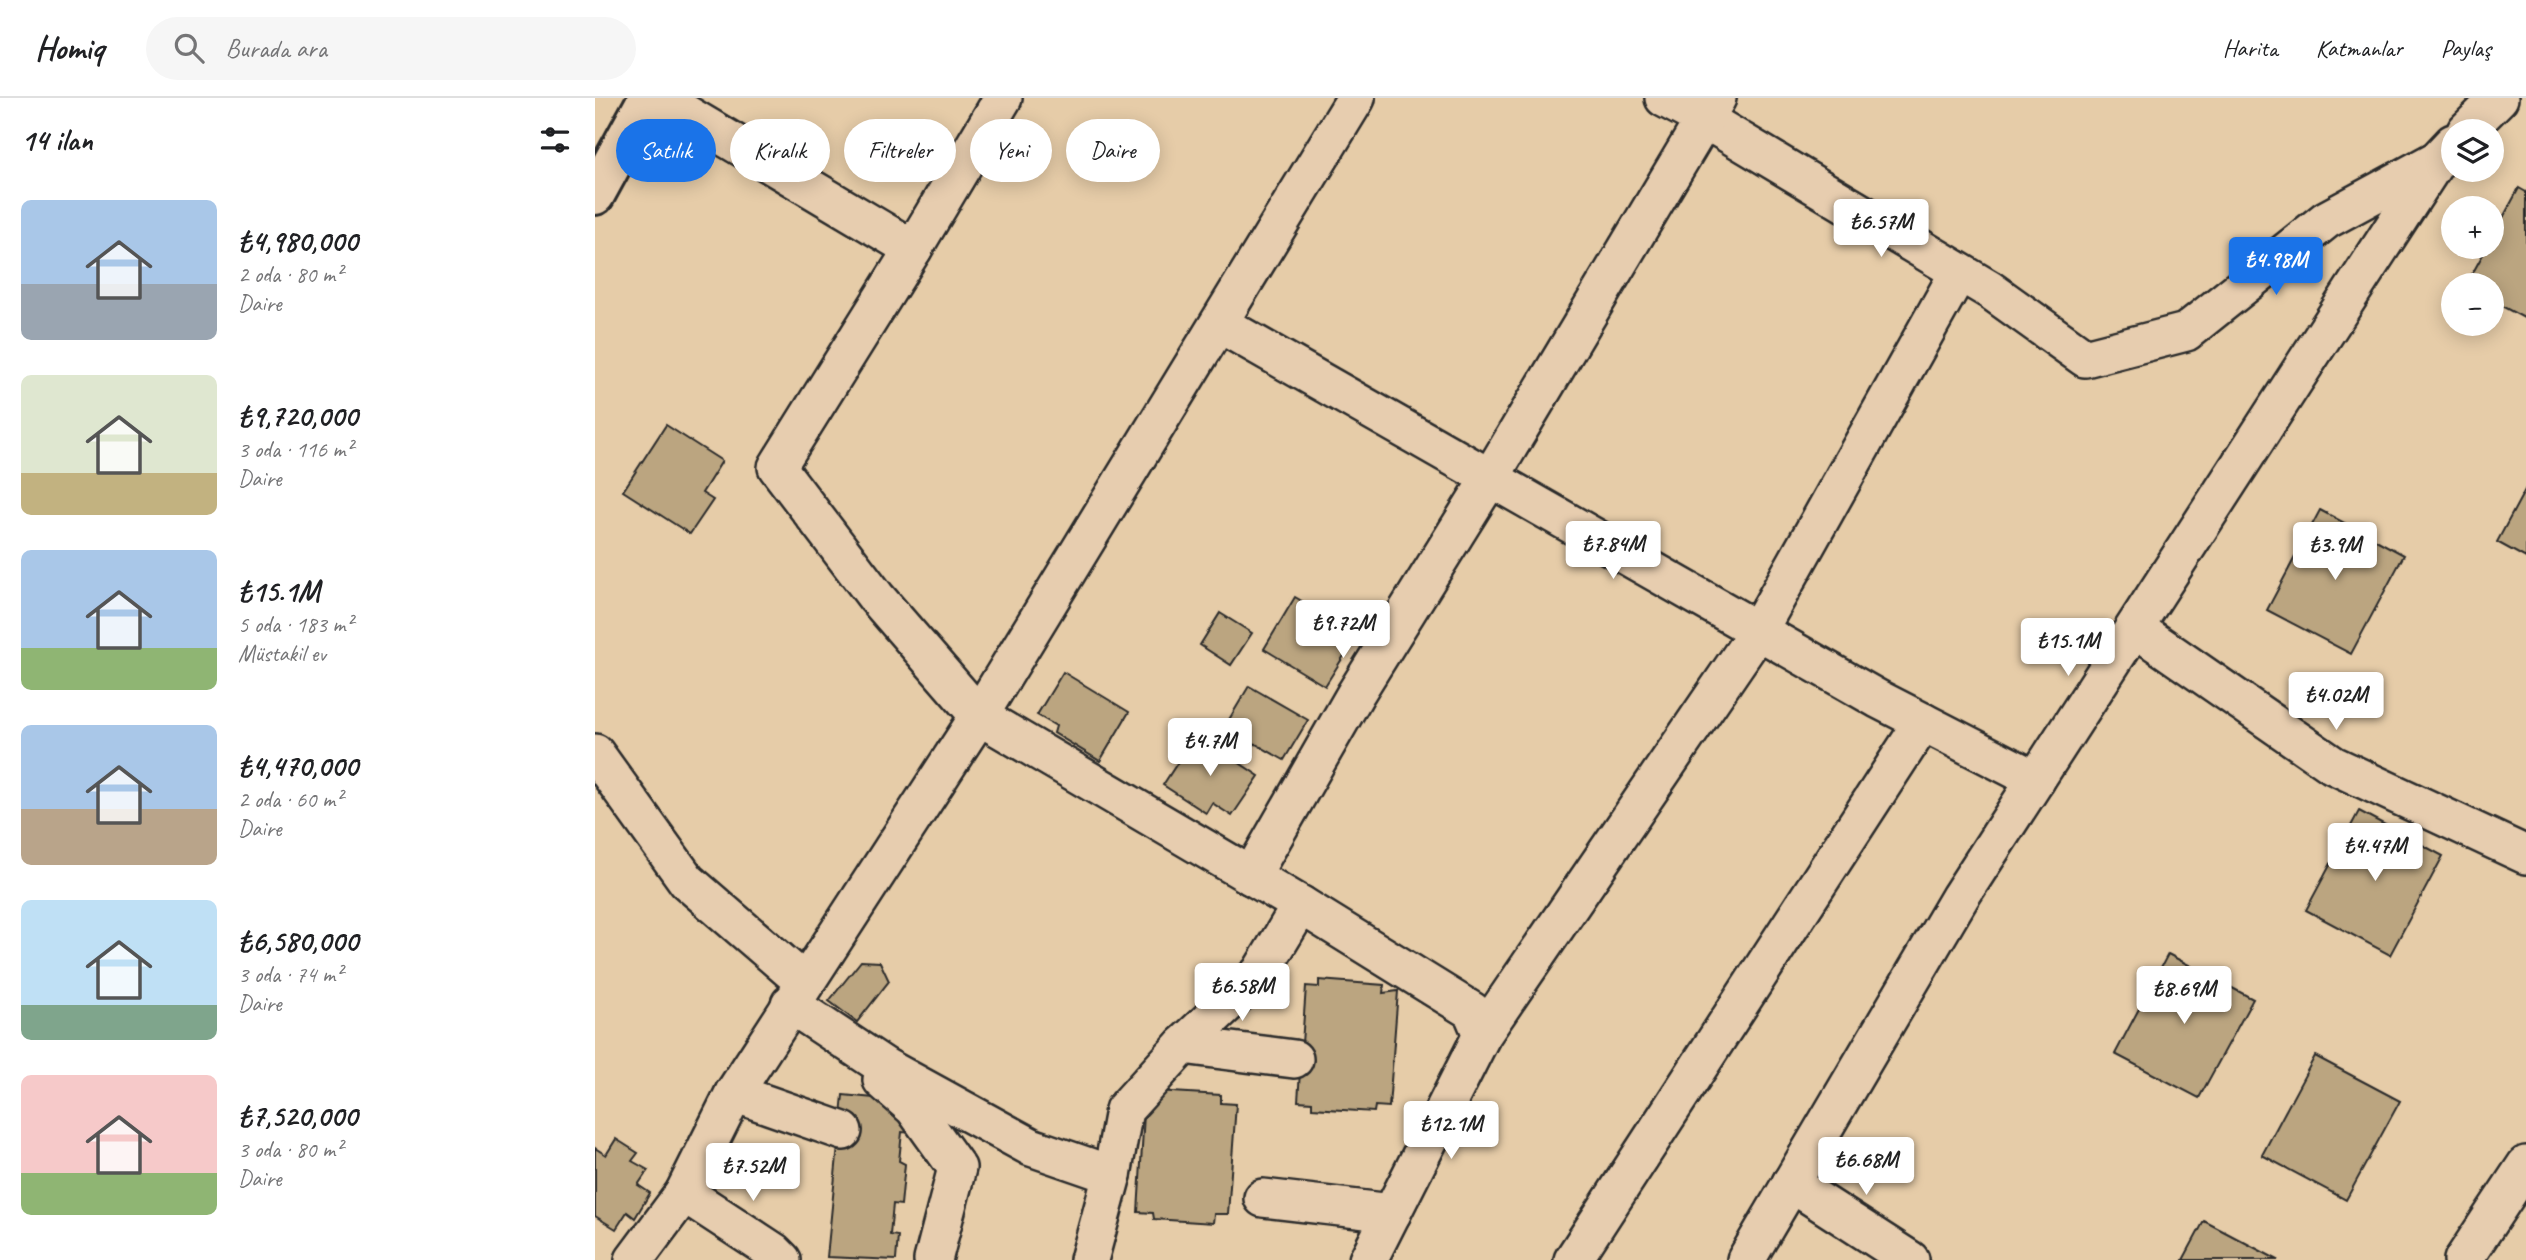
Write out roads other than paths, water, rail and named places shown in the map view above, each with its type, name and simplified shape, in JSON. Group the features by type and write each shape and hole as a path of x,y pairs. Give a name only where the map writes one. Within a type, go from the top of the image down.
{"street":[{"path":"595,195 648,98"},
{"path":"659,98 913,249"},
{"path":"1003,98 913,249 777,467 876,597 979,716 1301,905 1472,1011 1482,1035"},
{"path":"634,1260 684,1193 734,1093 804,1003 1356,98"},
{"path":"1664,98 1711,109 1990,290 2085,359 2186,332 2326,220 2441,154"},
{"path":"2478,119 2499,98"},
{"path":"1251,876 1356,692 1490,478 1711,109"},
{"path":"1746,1260 1960,898 2441,158"},
{"path":"1368,1260 1482,1035 1758,631 1959,272"},
{"path":"1220,324 1758,631 1923,722 2036,780"},
{"path":"2135,628 2333,765 2526,855"},
{"path":"1573,1260 1923,722"},
{"path":"595,753 687,881 804,1003 914,1108 957,1168 933,1260"},
{"path":"1089,1260 1112,1175 1124,1110 1183,1045 1260,973 1301,905"},
{"path":"804,1003 885,1067 1031,1147 1112,1175"},
{"path":"1183,1045 1294,1059"},
{"path":"734,1093 843,1131"},
{"path":"2463,1260 2526,1165"},
{"path":"1791,1183 1910,1260"},
{"path":"684,1193 782,1260"},
{"path":"1263,1198 1392,1213"}]}
